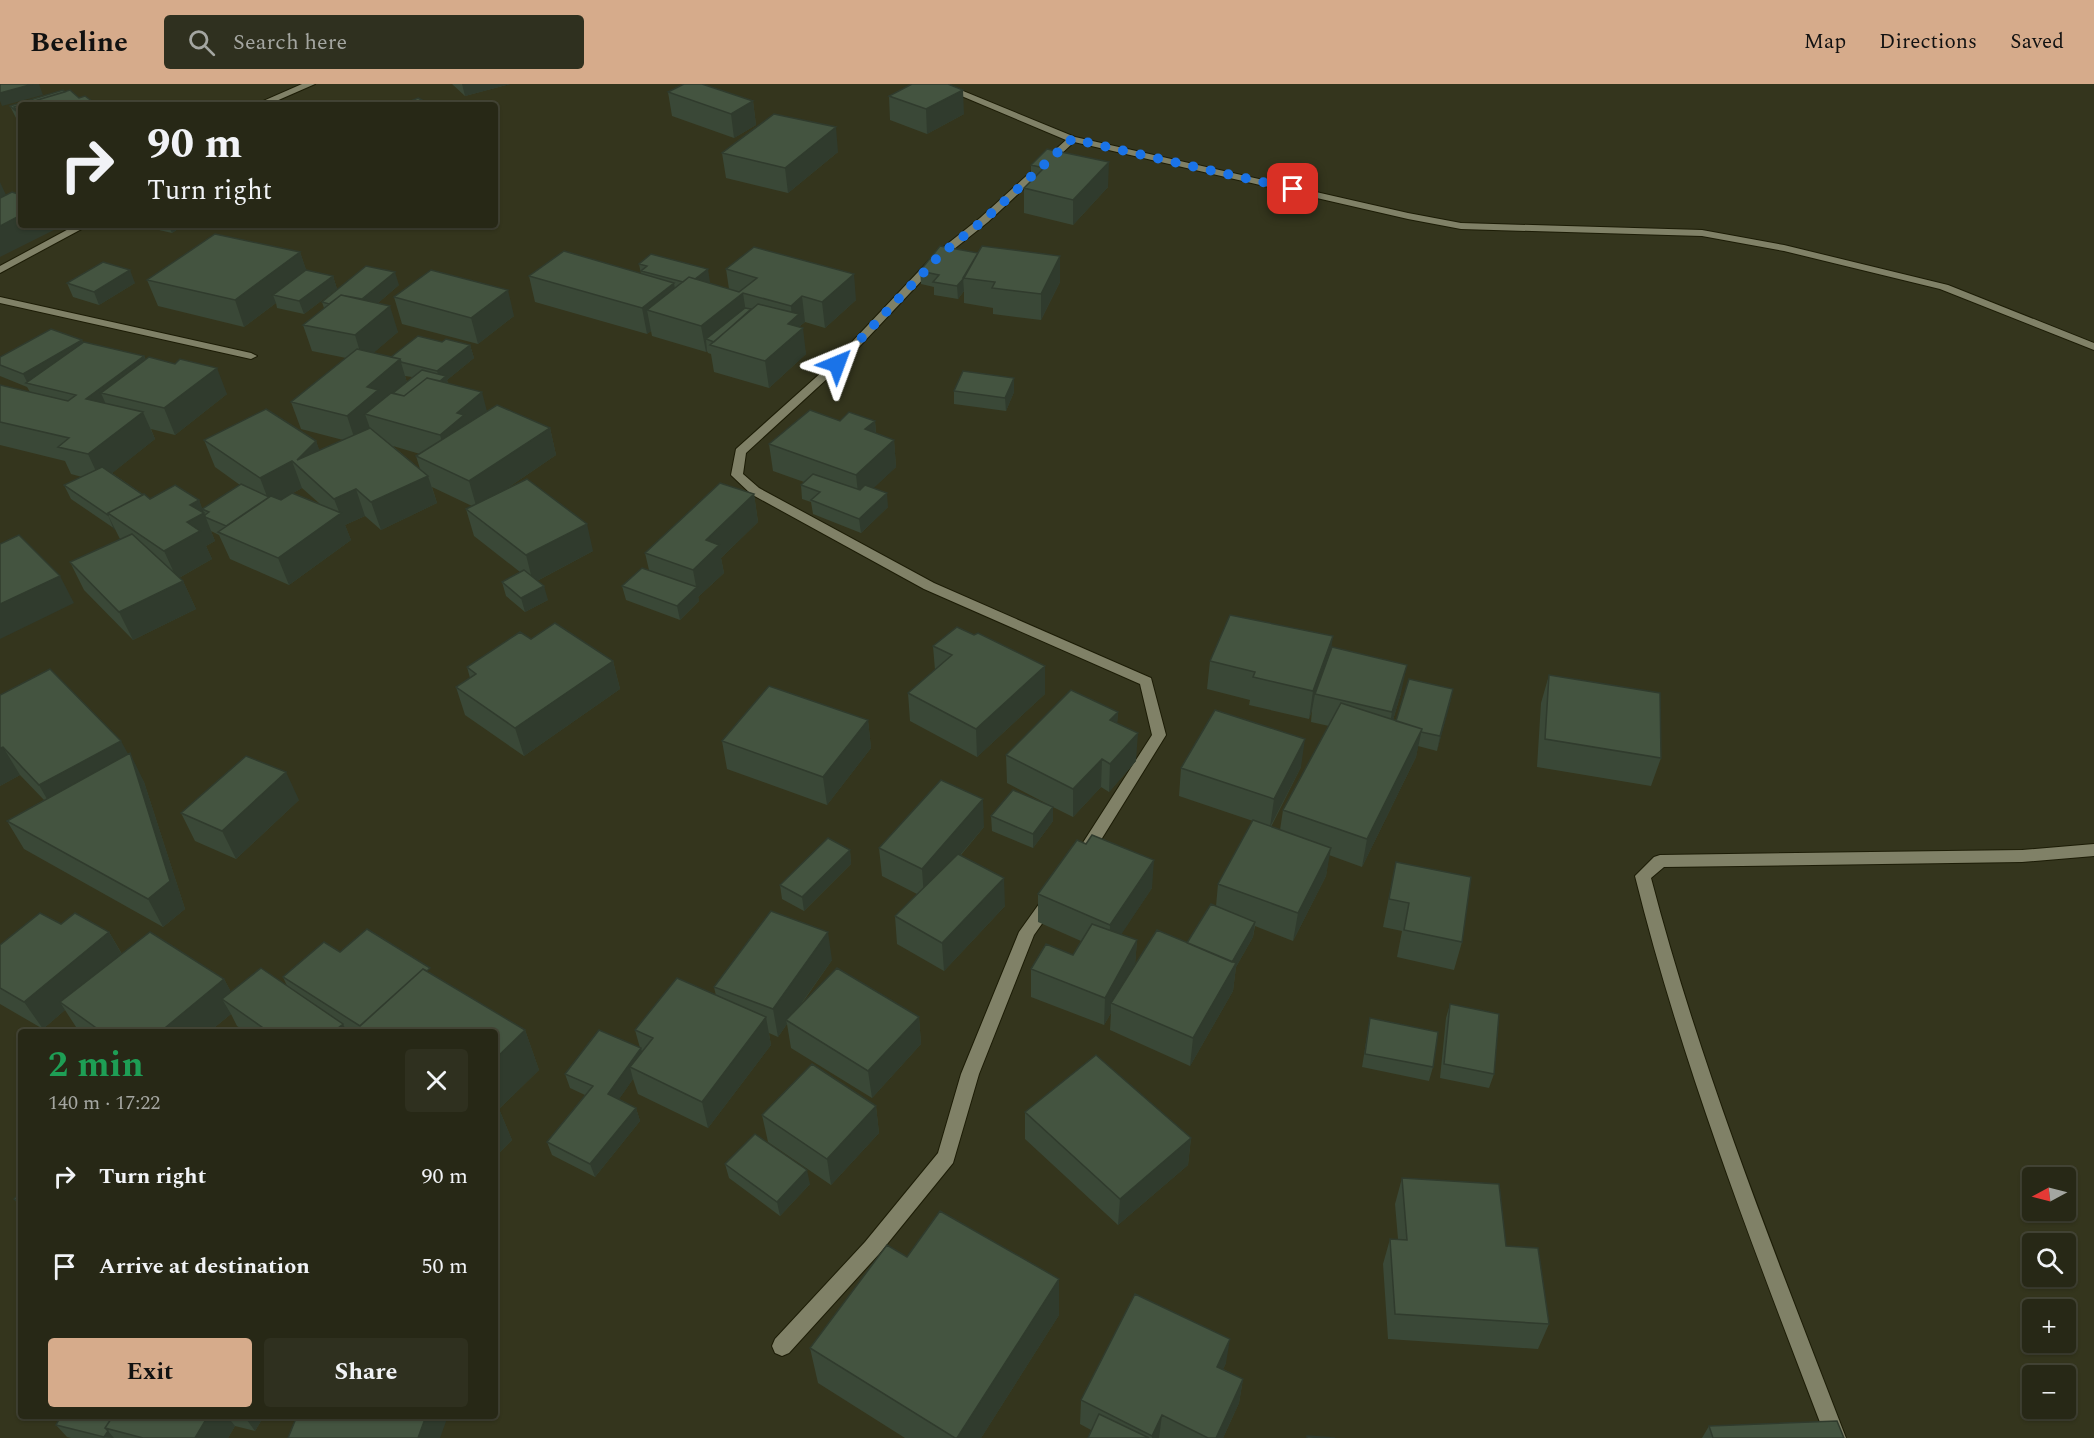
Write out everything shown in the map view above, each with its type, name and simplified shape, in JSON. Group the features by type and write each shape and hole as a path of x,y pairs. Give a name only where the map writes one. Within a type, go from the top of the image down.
{"street":[{"path":"266,102 310,84"},
{"path":"938,84 1072,139 1461,226 1702,233 1784,248 1944,287 2094,347"},
{"path":"1072,139 984,220 940,255 837,364 740,452 737,475 755,491 929,586 1146,681 1159,735 1100,831 1073,868"},
{"path":"0,270 78,228"},
{"path":"0,300 251,356"},
{"path":"1836,1438 1704,1088 1658,940 1643,876 1660,861 2010,856 2094,850"},
{"path":"782,1346 872,1248 946,1157 970,1074 1027,932 1060,886"}],"building":[{"path":"0,84 33,84 0,93"},
{"path":"684,84 702,84 753,101 731,114 668,92"},
{"path":"912,84 948,84 963,90 926,109 889,96"},
{"path":"63,90 65,92 31,102 23,102"},
{"path":"70,90 79,98 85,96 93,102 30,102"},
{"path":"418,98 425,102 408,102"},
{"path":"774,114 836,127 785,168 722,153"},
{"path":"1047,149 1109,162 1073,200 1024,188 1044,168 1031,165"},
{"path":"12,192 18,194 18,217 0,226 0,198"},
{"path":"215,234 300,252 235,300 147,280"},
{"path":"940,246 978,253 957,286 933,282 939,275 920,271"},
{"path":"982,246 1060,256 1041,294 992,288 995,282 963,278"},
{"path":"754,247 854,274 822,302 802,296 791,306 743,293 701,326 647,310 689,277 739,292 757,278 726,269"},
{"path":"564,251 674,283 642,308 529,276"},
{"path":"651,254 708,269 695,279 689,277 683,282 641,271 647,266 639,264"},
{"path":"103,262 130,270 94,292 67,283"},
{"path":"366,266 395,272 362,299 341,295 329,304 322,302"},
{"path":"306,270 333,276 299,301 273,295"},
{"path":"431,270 508,290 471,318 394,297"},
{"path":"341,295 390,306 355,335 303,325"},
{"path":"758,304 799,314 788,324 803,328 765,361 710,345"},
{"path":"745,308 751,309 714,342 706,339"},
{"path":"51,329 82,340 23,374 0,365 0,357"},
{"path":"418,336 442,342 446,339 470,345 437,371 401,362 400,359 391,357"},
{"path":"84,342 144,356 86,399 143,412 88,454 58,447 69,438 0,422 0,385 68,401 76,395 26,383"},
{"path":"357,349 400,359 367,387 378,390 347,416 291,402"},
{"path":"149,357 175,364 180,359 217,368 164,408 101,393"},
{"path":"422,370 446,376 440,381 427,378 404,396 393,393"},
{"path":"963,371 1014,378 1005,398 954,391"},
{"path":"427,378 482,392 457,413 464,415 440,435 365,414 391,393 404,396"},
{"path":"497,405 550,428 469,481 416,456"},
{"path":"266,409 316,441 297,460 370,428 428,476 371,502 356,489 334,499 292,461 260,478 204,440"},
{"path":"810,410 840,421 849,412 875,421 865,429 894,440 856,475 769,444"},
{"path":"102,467 143,495 108,515 64,485"},
{"path":"813,474 860,490 865,485 887,493 859,519 811,500 820,492 801,485"},
{"path":"527,479 587,524 526,555 466,509"},
{"path":"720,483 754,494 706,540 719,545 693,570 645,553"},
{"path":"241,484 269,497 226,526 205,517 209,512 202,509"},
{"path":"175,485 199,500 190,505 204,513 187,522 200,531 164,551 108,513 144,494 150,499"},
{"path":"292,493 341,513 278,558 218,532 271,496 281,500"},
{"path":"132,534 183,581 119,612 70,562"},
{"path":"19,535 60,576 0,604 0,544"},
{"path":"642,568 697,587 677,606 622,586"},
{"path":"524,570 544,586 521,598 502,582"},
{"path":"1230,615 1333,636 1313,691 1253,677 1255,672 1210,661"},
{"path":"555,623 613,661 515,728 456,687 476,674 467,667 520,632 531,639"},
{"path":"957,627 974,635 978,633 1045,666 976,729 908,693 952,655 933,646"},
{"path":"1332,647 1407,665 1392,712 1315,694"},
{"path":"50,669 121,741 39,785 3,747 0,748 0,695"},
{"path":"1549,675 1660,693 1661,758 1545,739"},
{"path":"1409,679 1453,689 1440,736 1421,732 1422,729 1396,721"},
{"path":"769,686 868,720 823,777 722,741"},
{"path":"1071,690 1118,712 1110,720 1138,733 1110,764 1102,759 1073,789 1006,755"},
{"path":"1341,703 1422,729 1367,839 1283,810"},
{"path":"1215,710 1305,739 1274,799 1181,768"},
{"path":"130,753 170,881 148,899 7,821"},
{"path":"246,756 286,772 222,831 181,813"},
{"path":"941,780 983,799 922,869 879,848"},
{"path":"1013,790 1053,807 1033,834 991,816"},
{"path":"1253,820 1331,848 1298,913 1218,884"},
{"path":"1092,835 1154,860 1110,925 1038,894 1077,840 1086,844"},
{"path":"828,838 850,850 802,897 780,885"},
{"path":"958,854 1004,878 942,943 895,916"},
{"path":"1396,862 1471,877 1462,942 1404,930 1409,903 1389,899"},
{"path":"1211,904 1255,922 1232,962 1187,943"},
{"path":"771,911 828,932 773,1009 714,987"},
{"path":"40,913 61,924 75,913 109,932 24,1002 0,988 0,945"},
{"path":"1092,924 1137,940 1105,998 1031,969 1046,944 1073,955"},
{"path":"367,929 430,968 427,971 423,969 360,1026 283,977 324,942 340,952"},
{"path":"1157,930 1236,963 1193,1038 1111,1003"},
{"path":"150,932 224,979 164,1029 98,1029 60,1002"},
{"path":"261,968 343,1024 337,1029 265,1029 222,999"},
{"path":"837,968 919,1017 868,1071 786,1020"},
{"path":"423,969 525,1030 498,1056 498,1029 356,1029"},
{"path":"677,978 766,1017 702,1102 630,1067 653,1038 635,1030"},
{"path":"1450,1004 1499,1014 1494,1074 1444,1064"},
{"path":"1370,1018 1438,1032 1433,1067 1365,1054"},
{"path":"599,1030 641,1048 608,1094 636,1108 590,1164 547,1142 593,1086 565,1074"},
{"path":"1096,1055 1191,1138 1120,1199 1025,1112"},
{"path":"812,1064 876,1106 827,1159 762,1115"},
{"path":"755,1134 807,1170 777,1202 725,1164"},
{"path":"1402,1178 1499,1184 1506,1246 1538,1248 1549,1324 1395,1314 1390,1239 1407,1240"},
{"path":"940,1211 1059,1279 957,1438 810,1348 887,1245 907,1257"},
{"path":"1135,1294 1230,1339 1217,1367 1243,1379 1216,1438 1208,1438 1162,1415 1152,1436 1081,1400"},
{"path":"1099,1414 1149,1438 1088,1438"},
{"path":"59,1419 111,1419 105,1428 108,1431 104,1437 56,1425"},
{"path":"111,1419 206,1419 195,1438 143,1438 105,1428"},
{"path":"296,1419 425,1419 418,1438 288,1438"},
{"path":"1837,1421 1844,1438 1713,1438 1709,1426"},
{"path":"1307,1436 1335,1438 1307,1438"}],"route":[{"path":"837,364 940,255 984,220 1072,139 1293,189"}]}
